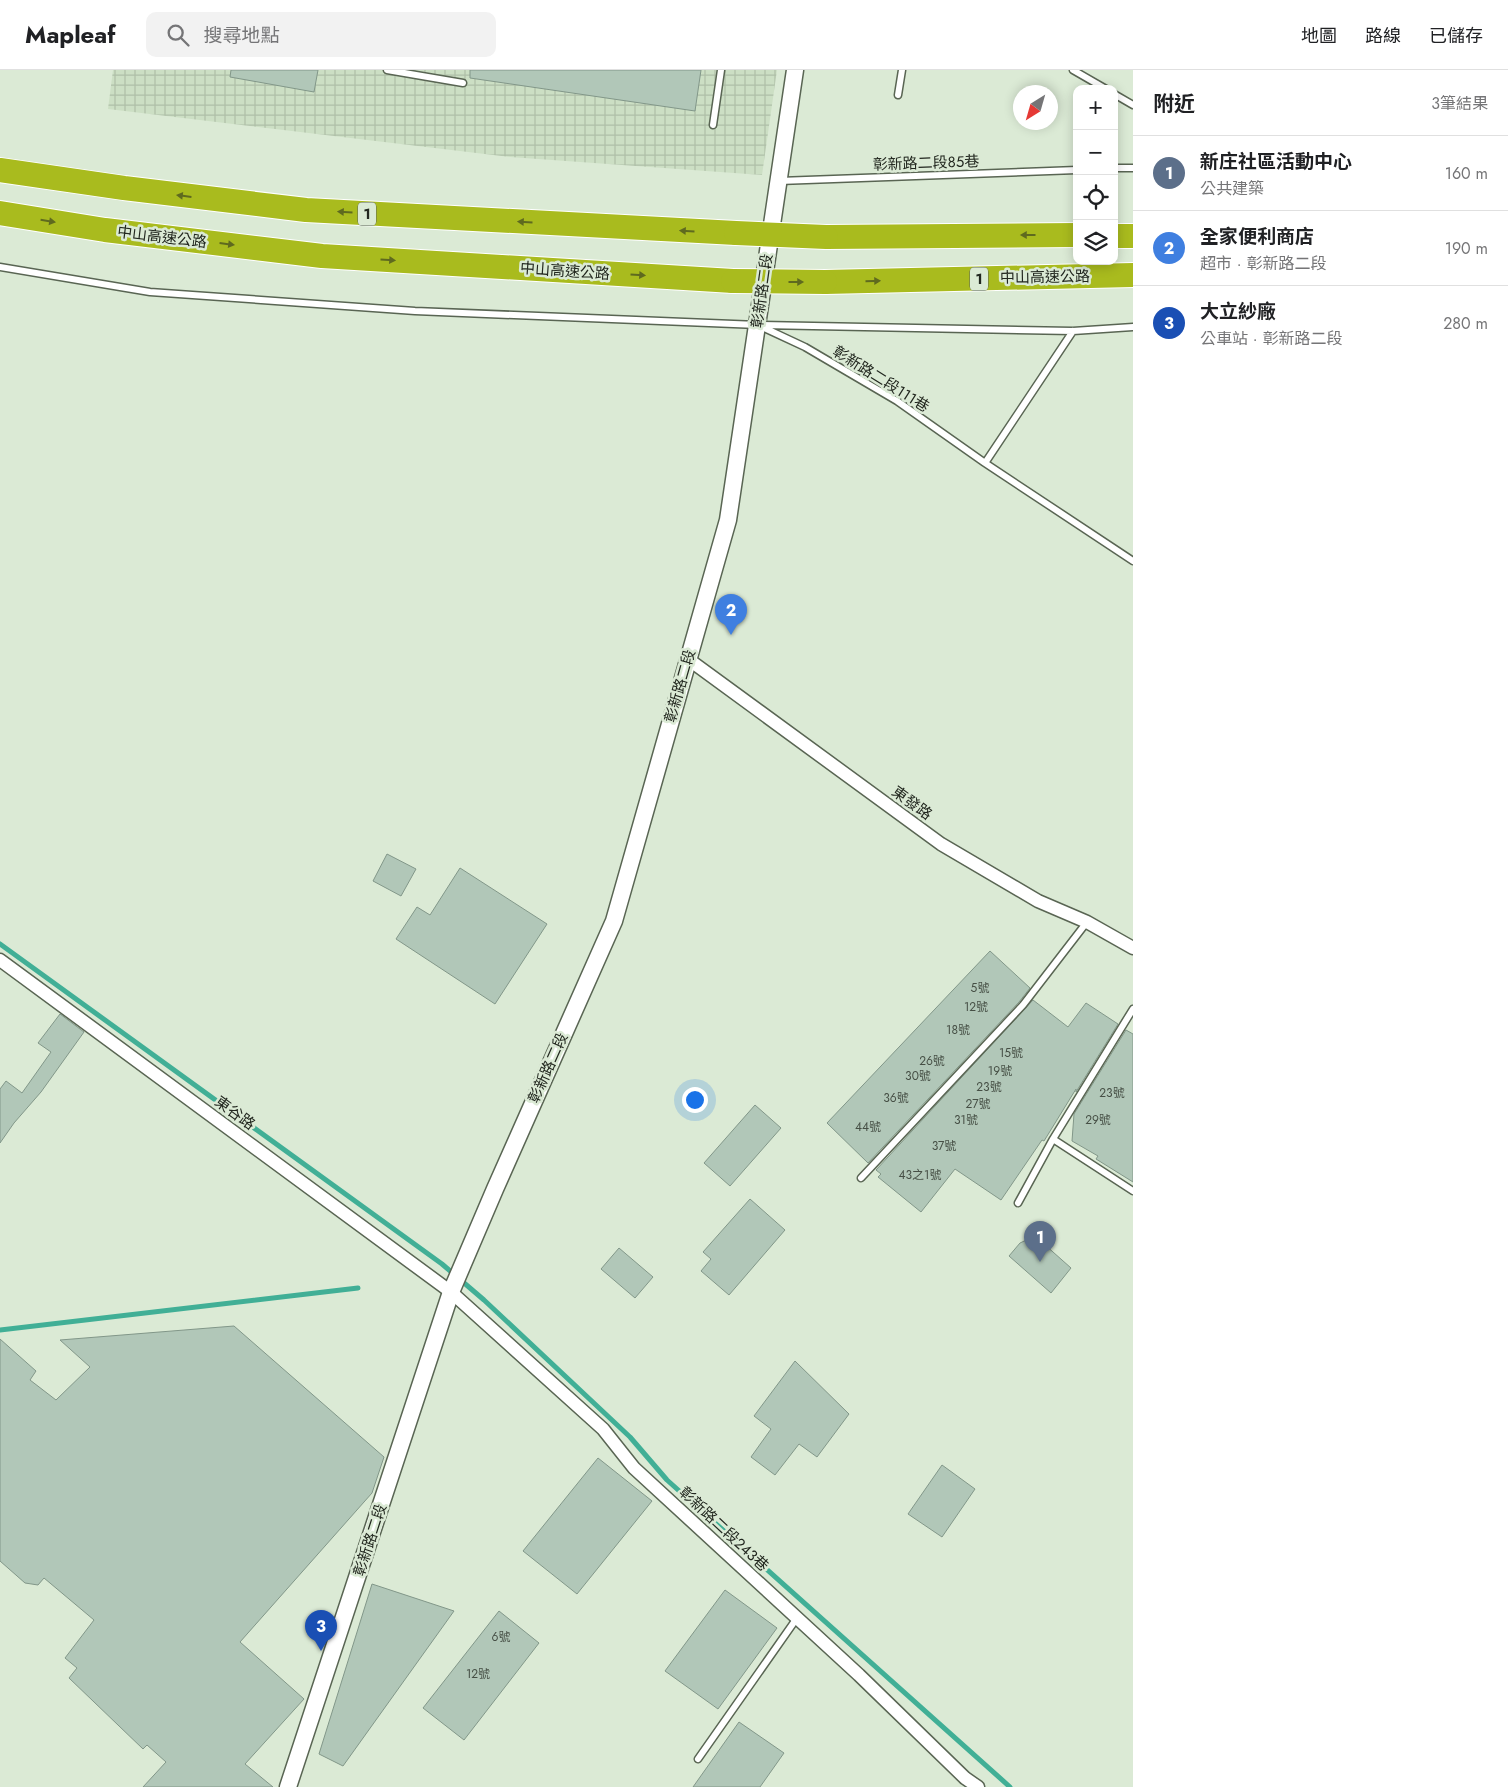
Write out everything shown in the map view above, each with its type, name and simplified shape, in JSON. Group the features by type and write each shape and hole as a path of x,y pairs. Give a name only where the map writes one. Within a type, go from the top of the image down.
{"highway":[{"name":"1","path":"0,170 124,188 306,210 826,237 1073,236"},
{"name":"中山高速公路","path":"0,213 105,230 322,256 733,281 825,282 1133,275"},
{"path":"1118,236 1133,236"}],"street":[{"name":"彰新路二段","path":"288,1787 451,1292 614,921 728,520 795,70"},
{"name":"東發路","path":"688,659 941,844 1038,901 1087,922 1133,948"},
{"name":"東谷路","path":"0,960 451,1292"},
{"name":"彰新路二段243巷","path":"451,1292 603,1429 634,1468 866,1681 965,1778 978,1787"}],"lane":[{"path":"386,70 463,83"},
{"path":"713,125 720,70"},
{"path":"898,95 902,70"},
{"path":"1073,70 1099,85"},
{"path":"1118,96 1133,104"},
{"path":"1118,168 1133,168"},
{"name":"彰新路二段85巷","path":"777,182 1073,170"},
{"path":"0,267 150,292 415,311 758,325 1074,331 1133,327"},
{"name":"彰新路二段111巷","path":"758,325 804,347 897,401 985,463 1133,561"},
{"path":"985,463 1074,331"},
{"path":"861,1178 1023,1005 1087,922"},
{"path":"1018,1203 1052,1139 1133,1009"},
{"path":"1052,1139 1133,1191"},
{"path":"698,1758 797,1618"}],"shaded area":[{"path":"113,70 777,70 762,175 510,157 108,109"}],"building":[{"path":"231,70 318,70 314,92 230,77"},
{"path":"470,70 701,70 695,111 470,78"},
{"path":"387,854 416,869 401,896 373,881"},
{"path":"460,868 547,924 495,1004 396,939 417,907 430,915"},
{"path":"990,951 1030,988 868,1163 827,1123"},
{"path":"1033,1000 1068,1027 1086,1003 1118,1024 1044,1141 1042,1140 1001,1200 955,1169 921,1212 878,1177 881,1174 876,1170"},
{"path":"60,1014 84,1032 41,1092 14,1123 0,1143 0,1089 6,1081 22,1093 51,1052 38,1043"},
{"path":"1126,1030 1133,1034 1133,1182 1096,1159 1098,1156 1072,1141 1074,1114"},
{"path":"755,1105 781,1128 730,1186 704,1163"},
{"path":"750,1199 785,1230 729,1295 701,1271 711,1259 703,1252"},
{"path":"1035,1236 1071,1268 1051,1293 1009,1256 1020,1243"},
{"path":"619,1248 653,1277 635,1298 601,1269"},
{"path":"234,1326 384,1457 372,1493 240,1642 304,1699 245,1764 273,1787 143,1787 166,1762 147,1745 143,1749 69,1678 77,1668 65,1658 94,1620 44,1578 38,1585 25,1583 0,1561 0,1339 36,1371 30,1380 56,1400 90,1367 60,1340"},
{"path":"795,1361 849,1414 817,1457 799,1444 775,1475 751,1457 771,1429 754,1416"},
{"path":"598,1458 652,1501 577,1594 523,1551"},
{"path":"942,1465 975,1489 942,1537 908,1514"},
{"path":"372,1584 454,1611 343,1766 319,1754"},
{"path":"725,1590 777,1628 718,1709 665,1671"},
{"path":"499,1611 539,1643 464,1740 423,1708"},
{"path":"739,1722 784,1753 760,1787 693,1787"}],"waterway":[{"path":"0,944 442,1264 484,1300 630,1437 667,1480 1010,1787"},
{"path":"0,1330 358,1288"}],"place":[{"name":"全家便利商店","path":"731,635"},
{"name":"新庄社區活動中心","path":"1040,1262"},
{"name":"大立紗廠","path":"321,1651"}]}
